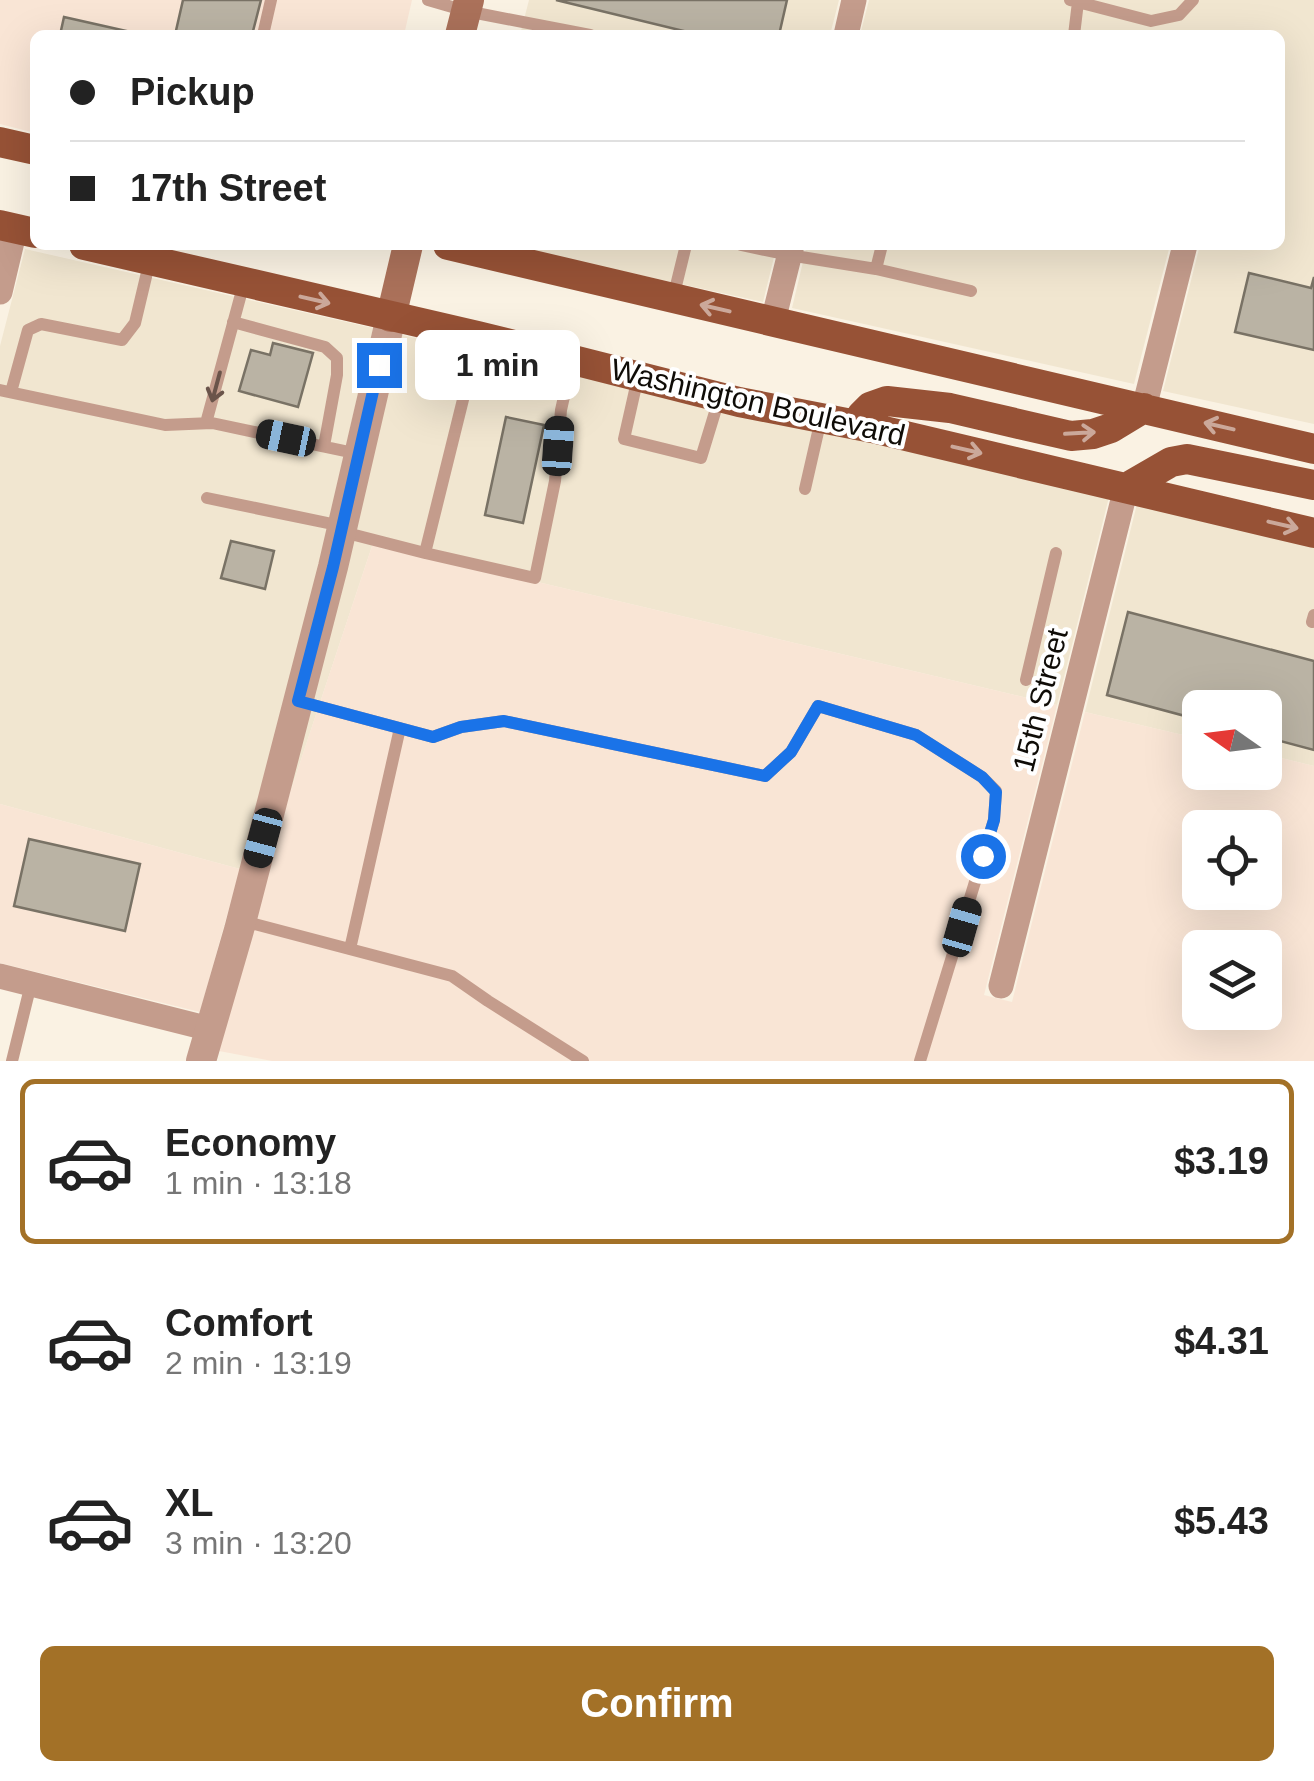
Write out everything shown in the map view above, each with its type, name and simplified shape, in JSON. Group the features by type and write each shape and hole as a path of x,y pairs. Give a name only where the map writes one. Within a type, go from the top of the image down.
{"main road":[{"name":"Washington Boulevard","path":"106,250 1314,533"},
{"path":"391,317 407,250"},
{"path":"475,250 544,263 673,298 1314,449"},
{"path":"857,425 870,407 887,401 950,408 1070,436 1111,428 1144,408"},
{"path":"1126,488 1171,462 1186,459 1314,485"}],"street":[{"path":"847,30 854,0"},
{"path":"0,292 17,229"},
{"path":"773,321 791,250"},
{"path":"1144,408 1183,250"},
{"path":"200,1061 242,920 342,529 391,317"},
{"name":"15th Street","path":"1002,986 1126,488"},
{"path":"0,976 210,1029"}],"lane":[{"path":"264,30 271,0"},
{"path":"428,0 465,15 559,30"},
{"path":"1074,30 1074,1 1151,21 1180,15 1193,0"},
{"path":"673,298 685,250"},
{"path":"791,250 972,291"},
{"path":"876,269 881,250"},
{"path":"150,260 135,323 122,340 41,324 28,330 6,391 164,425 206,423 359,454"},
{"path":"206,423 244,283"},
{"path":"233,322 326,347 337,358 338,374 324,446"},
{"path":"425,553 478,336"},
{"path":"206,498 535,578 556,480 560,410 572,359"},
{"path":"638,376 624,439 701,458 720,396"},
{"path":"804,490 821,418"},
{"path":"1026,680 1056,552"},
{"path":"298,701 433,737 461,727 504,721 765,776 791,752 818,706 916,735 982,777 996,792 994,820 920,1061"},
{"path":"350,949 400,728"},
{"path":"242,920 452,976 583,1061"},
{"path":"12,1061 30,984"}],"shaded area":[{"path":"0,0 412,0 405,30 30,30 30,132 0,124"},
{"path":"529,0 839,0 831,30 521,30"},
{"path":"869,0 1314,0 1314,424 1163,391 1199,250 1285,250 1285,30 861,30"},
{"path":"25,249 373,328 319,564 240,869 0,804 0,346"},
{"path":"526,250 776,250 763,302"},
{"path":"806,250 1169,250 1134,384 792,308"},
{"path":"402,335 1109,497 1057,705 373,543 289,796"},
{"path":"1137,504 1314,546 1314,766 1282,758 1282,690 1182,690 1182,735 1085,712"},
{"path":"373,543 1057,705 984,995 1012,1002 1085,712 1182,735 1182,790 1282,790 1282,758 1314,766 1314,1061 272,1061 219,1051 289,796"},
{"path":"0,804 240,869 200,1012 0,963"}],"building":[{"path":"183,0 261,0 253,30 176,30"},
{"path":"556,0 787,0 780,30 679,30"},
{"path":"64,17 122,30 61,30"},
{"path":"1249,273 1311,288 1314,277 1314,350 1235,332"},
{"path":"273,343 313,353 298,407 239,391 251,350 270,355"},
{"path":"506,417 544,425 523,523 485,515"},
{"path":"231,541 274,551 265,589 221,578"},
{"path":"1128,612 1314,661 1314,750 1282,742 1282,690 1182,690 1182,715 1107,695"},
{"path":"29,839 140,864 125,931 14,906"}],"route":[{"path":"379,365 298,701 433,737 461,727 504,721 765,776 791,752 818,706 916,735 982,777 996,792 994,820 983,856"}]}
